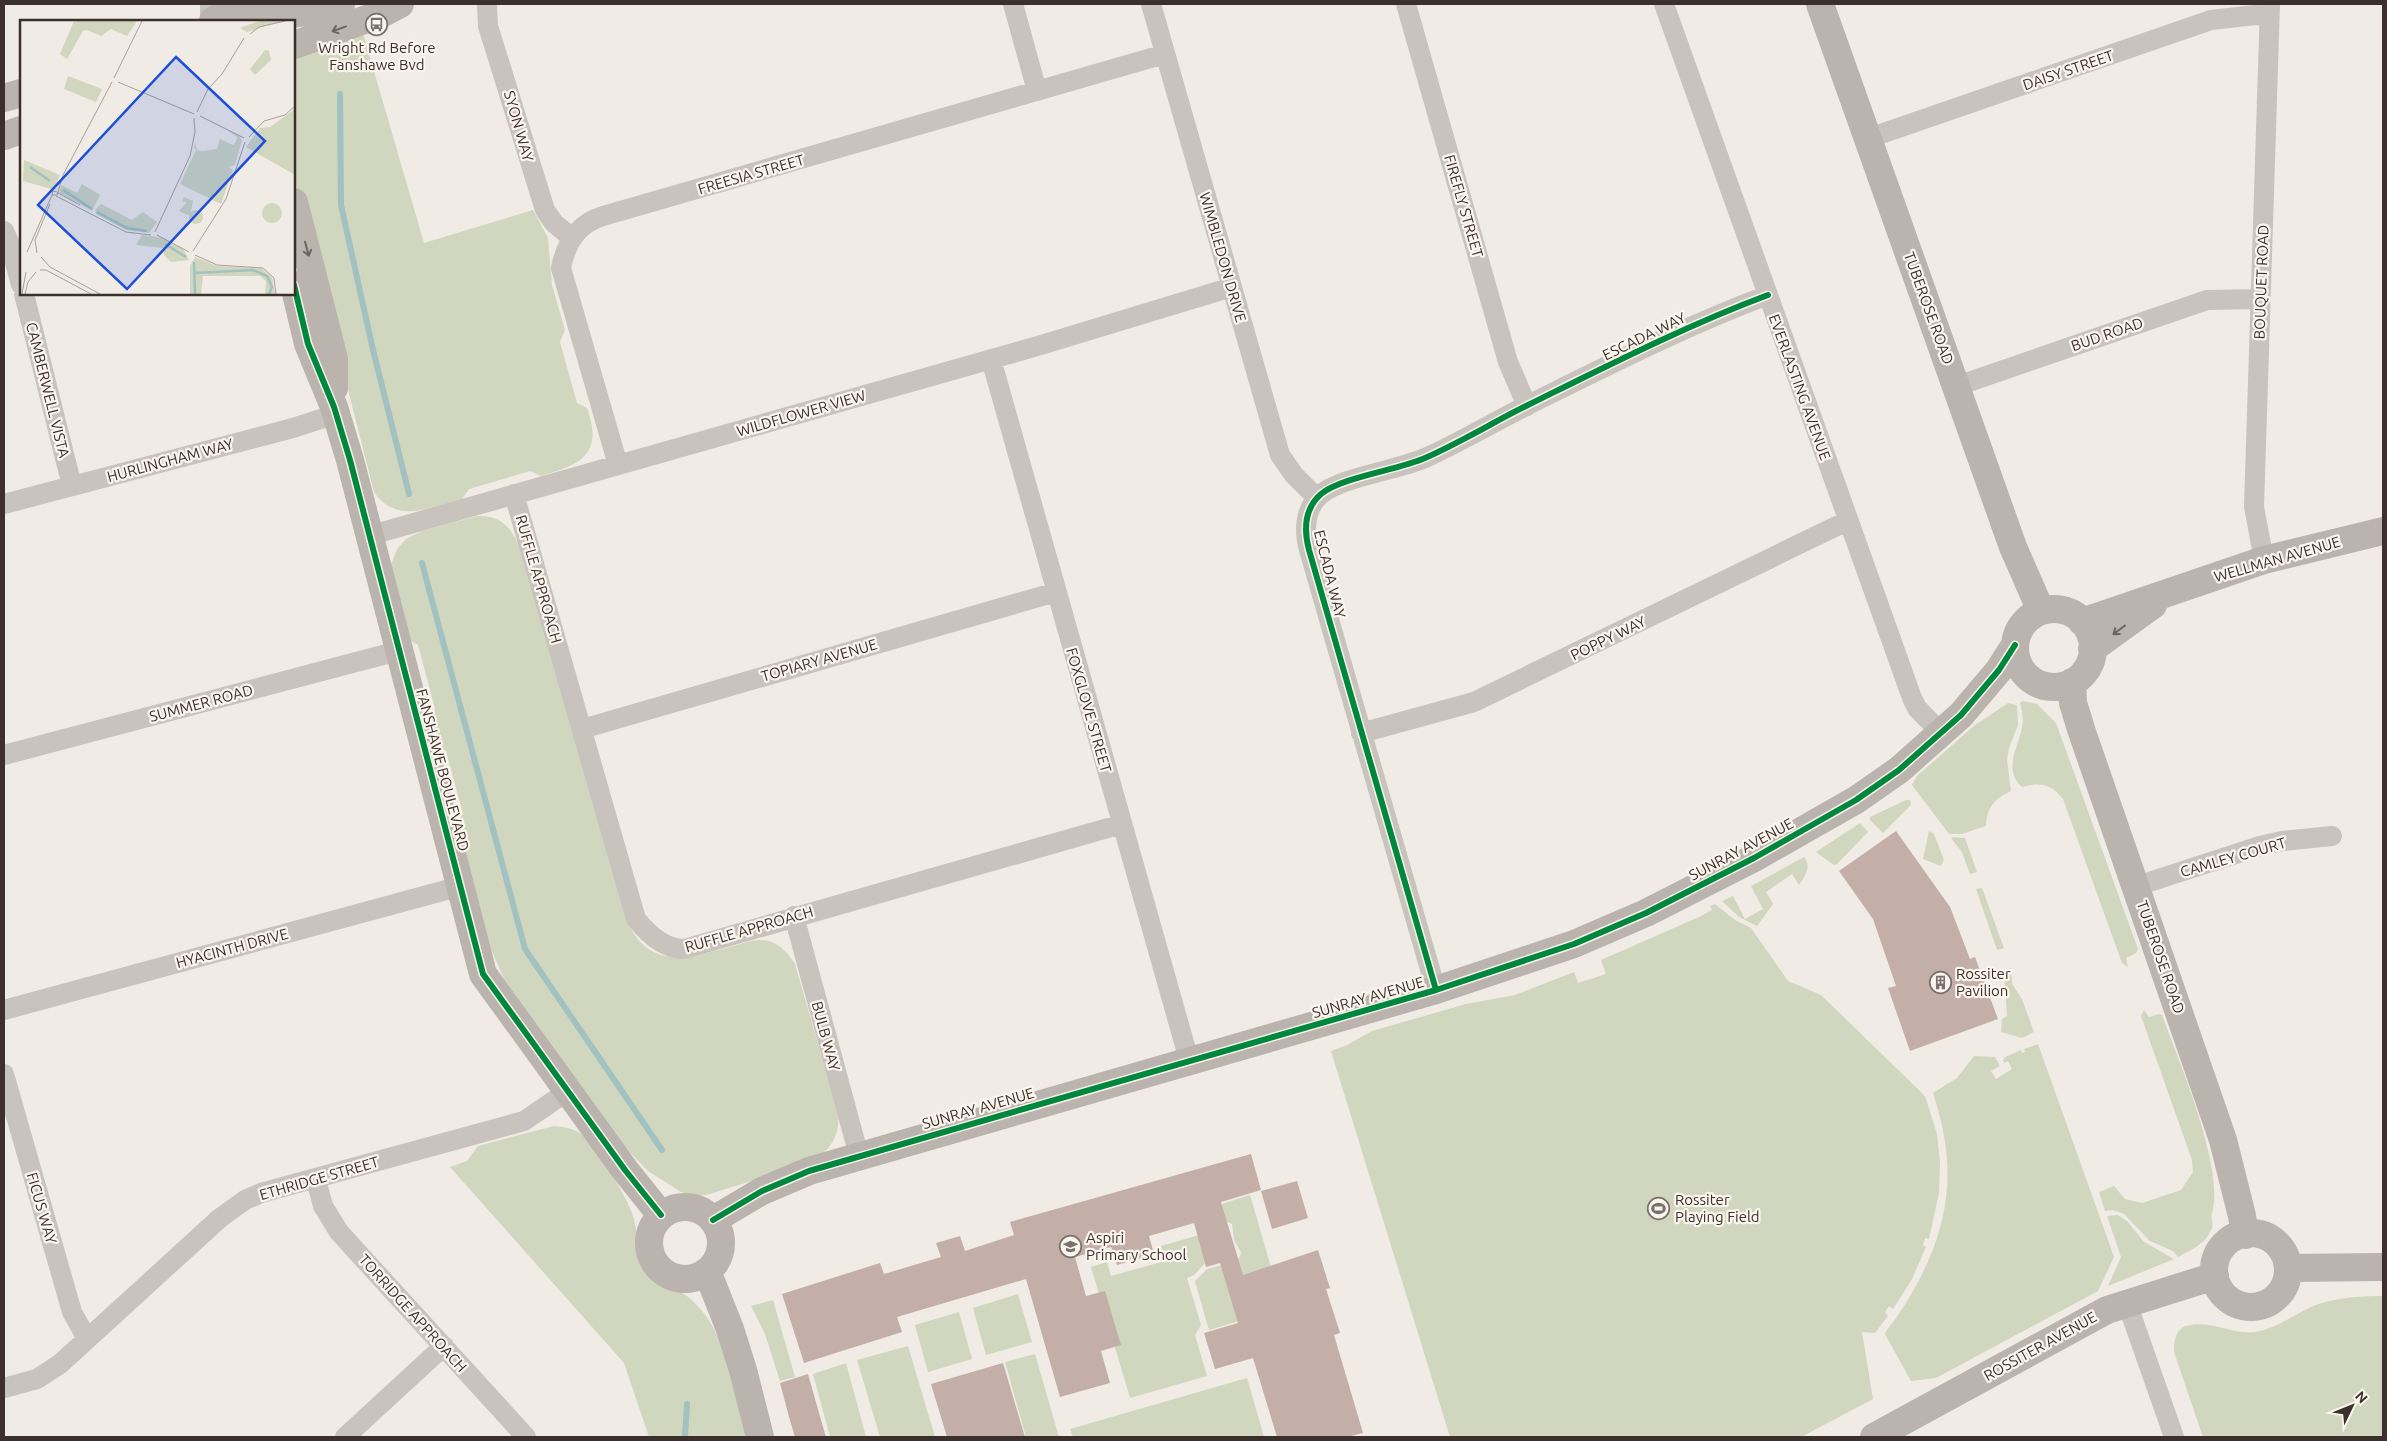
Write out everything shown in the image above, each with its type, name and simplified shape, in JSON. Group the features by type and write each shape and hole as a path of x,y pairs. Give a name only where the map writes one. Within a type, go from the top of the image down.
{"street":[{"path":"210,4 212,20"},
{"path":"215,20 230,14 254,15 314,11 341,4"},
{"path":"295,45 381,14 400,4"},
{"name":"SYON WAY","path":"486,4 488,26 545,210 554,223 572,238"},
{"path":"1013,4 1037,91"},
{"name":"WIMBLEDON DRIVE","path":"1151,4 1280,455 1294,475 1317,498"},
{"name":"FIREFLY STREET","path":"1406,4 1508,362 1527,406"},
{"name":"EVERLASTING AVENUE","path":"1664,4 1847,521 1912,698 1917,708 1941,733"},
{"name":"TUBEROSE ROAD","path":"1820,4 2013,547 2041,612"},
{"name":"DAISY STREET","path":"1869,138 2211,20 2255,15 2270,10"},
{"name":"BOUQUET ROAD","path":"2264,560 2254,507 2270,10"},
{"name":"FREESIA STREET","path":"618,465 561,268 572,238 582,227 596,218 1165,54"},
{"path":"4,98 20,93"},
{"path":"4,136 20,130"},
{"name":"FANSHAWE BOULEVARD","path":"295,206 334,359 335,410"},
{"path":"4,231 10,244 20,281"},
{"name":"WILDFLOWER VIEW","path":"368,536 992,359 1232,287"},
{"name":"FANSHAWE BOULEVARD","path":"295,289 308,344 335,410 484,974 624,1170 661,1215"},
{"name":"CAMBERWELL VISTA","path":"24,295 72,486"},
{"name":"ESCADA WAY","path":"1436,990 1306,538 1306,520 1317,498 1334,487 1425,458 1527,406 1724,312 1768,295"},
{"name":"BUD ROAD","path":"1957,386 2207,300 2260,300"},
{"name":"FOXGLOVE STREET","path":"992,359 1189,1060"},
{"name":"HURLINGHAM WAY","path":"4,504 293,428 335,410"},
{"name":"RUFFLE APPROACH","path":"514,494 636,919 652,936 663,944 684,949 794,916 1122,824"},
{"name":"POPPY WAY","path":"1361,733 1474,702 1847,521"},
{"name":"WELLMAN AVENUE","path":"2082,622 2264,560 2383,531"},
{"name":"WELLMAN AVENUE","path":"2092,649 2172,590"},
{"name":"TOPIARY AVENUE","path":"582,729 1056,592"},
{"path":"2063,610 2082,622 2088,630 2092,649 2087,668 2072,682 2062,686 2051,687 2030,679 2022,670 2016,658 2015,645 2023,624 2031,616 2041,612 2063,610"},
{"name":"SUNRAY AVENUE","path":"713,1220 762,1191 809,1170 1436,990 1574,944 1654,909 1754,858 1856,800 1899,770 1961,715 1998,670 2015,645"},
{"name":"SUMMER ROAD","path":"4,755 398,652"},
{"name":"SUNRAY AVENUE","path":"1961,715 2030,679"},
{"name":"TUBEROSE ROAD","path":"2072,682 2074,702 2082,732 2137,886 2223,1140 2245,1235"},
{"name":"CAMLEY COURT","path":"2137,886 2260,846 2282,841 2332,836"},
{"name":"HYACINTH DRIVE","path":"4,1010 461,886"},
{"name":"BULB WAY","path":"794,916 860,1156"},
{"name":"FICUS WAY","path":"4,1074 72,1312 88,1339"},
{"name":"ETHRIDGE STREET","path":"4,1388 37,1379 49,1372 236,1206 261,1193 524,1121 568,1091"},
{"name":"TORRIDGE APPROACH","path":"316,1178 323,1206 339,1232 526,1437"},
{"path":"688,1207 704,1212 713,1220 719,1230 721,1242 719,1253 707,1271 697,1277 686,1279 675,1277 657,1265 648,1245 650,1234 661,1215 671,1209 688,1207"},
{"path":"2245,1235 2263,1236 2274,1242 2283,1251 2288,1268 2288,1276 2284,1288 2276,1298 2266,1304 2253,1307 2241,1306 2230,1301 2222,1292 2215,1276 2216,1259 2221,1249 2229,1240 2245,1235"},
{"path":"2288,1268 2383,1267"},
{"path":"707,1271 744,1370 760,1437"},
{"name":"ROSSITER AVENUE","path":"1874,1437 2086,1321 2126,1303 2215,1276"},
{"path":"2126,1303 2174,1437"},
{"path":"345,1437 444,1346"}],"green space":[{"path":"362,30 424,243 533,210 548,238 552,285 565,330 560,342 577,403 587,408 592,424 590,447 585,456 577,462 541,476 530,471 469,489 462,499 415,511 393,508 383,502 374,492 295,181 295,53"},
{"path":"477,516 491,517 502,522 511,531 518,544 626,918 635,935 646,947 658,954 671,957 686,957 749,941 765,940 780,947 795,964 838,1113 836,1135 822,1154 755,1180 706,1195 696,1196 681,1192 648,1171 619,1141 504,979 488,942 457,823 463,814 446,751 436,745 430,718 435,709 418,645 409,640 391,565 397,549 406,539 422,531"},
{"path":"2023,701 2037,704 2056,723 2138,949 2136,953 2126,958 2128,967 2122,963 2063,799 2050,787 2034,785 2022,787 2013,773 2013,758 2023,724 2020,703"},
{"path":"2008,703 2017,705 2018,725 2009,748 2007,760 2011,791 1992,804 1986,826 1962,834 1949,834 1912,785 1917,776 1975,725"},
{"path":"1906,800 1910,800 1911,805 1883,833 1870,820 1870,817"},
{"path":"1860,823 1868,832 1837,864 1834,865 1816,852"},
{"path":"1929,831 1934,834 1944,860 1941,866 1923,859"},
{"path":"1951,838 1965,838 1977,872 1970,874 1962,852"},
{"path":"1804,857 1808,867 1799,885 1792,874 1766,892 1773,904 1757,926 1739,917 1722,901 1733,896 1745,919 1763,909 1751,886"},
{"path":"1982,888 2004,948 1997,950 1976,889"},
{"path":"1715,904 1735,920 1751,928 1788,981 1821,995 1925,1096 1937,1134 1940,1163 1939,1193 1929,1239 1925,1238 1923,1245 1926,1247 1912,1279 1893,1309 1889,1306 1885,1312 1888,1316 1875,1333 1862,1332 1873,1399 1801,1437 1450,1437 1331,1051 1347,1045 1372,1031 1466,1004 1515,995 1574,972 1578,983 1606,974 1601,960 1699,917 1712,910 1710,906"},
{"path":"2011,968 2012,984 2022,999 2034,1032 2022,1038 2001,1032 2002,1019 2007,1016 2004,970"},
{"path":"2144,1010 2149,1017 2162,1015 2189,1086 2212,1170 2214,1194 2212,1228 2202,1242 2178,1257 2173,1251 2150,1241 2124,1214 2113,1210 2105,1211 2099,1192 2114,1186 2125,1199 2142,1203 2181,1190 2193,1172 2192,1160 2141,1016"},
{"path":"2038,1044 2114,1257 2098,1291 1936,1378 1911,1381 1885,1334 1918,1282 1938,1235 1944,1212 1947,1189 1945,1143 1933,1093 1957,1078 1974,1056 1995,1057 2000,1066 1991,1071 1996,1079 2012,1069 2008,1061 2004,1063 2005,1057 2021,1050 2022,1053 2025,1052 2024,1049"},
{"path":"554,1126 577,1131 587,1139 610,1172 630,1207 640,1249 648,1267 663,1282 693,1301 715,1331 729,1365 748,1437 649,1437 624,1363 450,1167 467,1161 478,1146"},
{"path":"1250,1195 1283,1308 1209,1330 1195,1281 1207,1269 1235,1262 1240,1257 1241,1252 1234,1240 1232,1224 1223,1220 1196,1224 1184,1216"},
{"path":"2118,1215 2128,1222 2144,1242 2174,1259 2108,1286 2121,1257 2107,1216"},
{"path":"1199,1235 1205,1263 1194,1275 1187,1278 1201,1325 1195,1335 1207,1376 1130,1398 1091,1267 1107,1262 1111,1276 1165,1261 1161,1246"},
{"path":"1018,1294 1032,1342 986,1355 973,1308"},
{"path":"2383,1296 2383,1437 2203,1437 2174,1352 2174,1344 2179,1330 2186,1326 2204,1324 2238,1331 2255,1332 2273,1327 2322,1303 2352,1297"},
{"path":"773,1300 795,1377 780,1381 765,1334 751,1306"},
{"path":"959,1312 972,1359 928,1372 915,1325"},
{"path":"908,1346 935,1437 880,1437 857,1360"},
{"path":"1035,1354 1059,1437 1026,1437 1005,1362"},
{"path":"846,1363 866,1437 830,1437 813,1374"},
{"path":"1247,1378 1264,1437 1073,1437 1070,1429"}],"building":[{"name":"Rossiter Pavilion","path":"1896,831 1950,907 1970,959 1975,957 1998,1019 1910,1051 1888,988 1896,986 1873,919 1839,871"},
{"path":"1251,1154 1261,1190 1221,1202 1243,1275 1318,1250 1330,1288 1326,1289 1340,1333 1334,1335 1363,1433 1347,1437 1277,1437 1253,1358 1215,1369 1204,1333 1238,1323 1220,1263 1206,1267 1194,1223 1149,1236 1154,1254 1117,1265 1111,1247 1075,1257 1086,1296 1105,1291 1121,1345 1101,1351 1110,1383 1060,1397 1026,1279 897,1317 902,1332 804,1363 782,1294 880,1263 884,1274 941,1257 936,1243 960,1236 965,1251 1014,1235 1010,1222"},
{"path":"1297,1181 1308,1218 1272,1229 1261,1191"},
{"path":"1003,1363 1025,1437 947,1437 931,1384"},
{"path":"808,1374 826,1437 795,1437 789,1417 780,1383"}],"waterway":[{"path":"340,94 341,205 373,350 409,494"},
{"path":"422,563 525,949 662,1150"},
{"path":"685,1437 687,1404"}],"cycle path":[{"path":"295,289 308,344 334,407 350,460 483,974 625,1170 661,1215"},
{"path":"1436,990 1309,550 1306,528 1311,506 1321,494 1330,488 1356,478 1425,458 1645,348 1706,320 1768,295"},
{"path":"713,1220 762,1191 809,1171 1436,990 1574,944 1646,913 1754,858 1856,800 1899,770 1961,715 1999,670 2015,645"}],"place":[{"name":"Wright Rd Before Fanshawe Bvd","path":"377,24"},
{"name":"Rossiter Pavilion","path":"1940,982"},
{"name":"Rossiter Playing Field","path":"1659,1208"},
{"name":"Aspiri Primary School","path":"1070,1246"}]}
